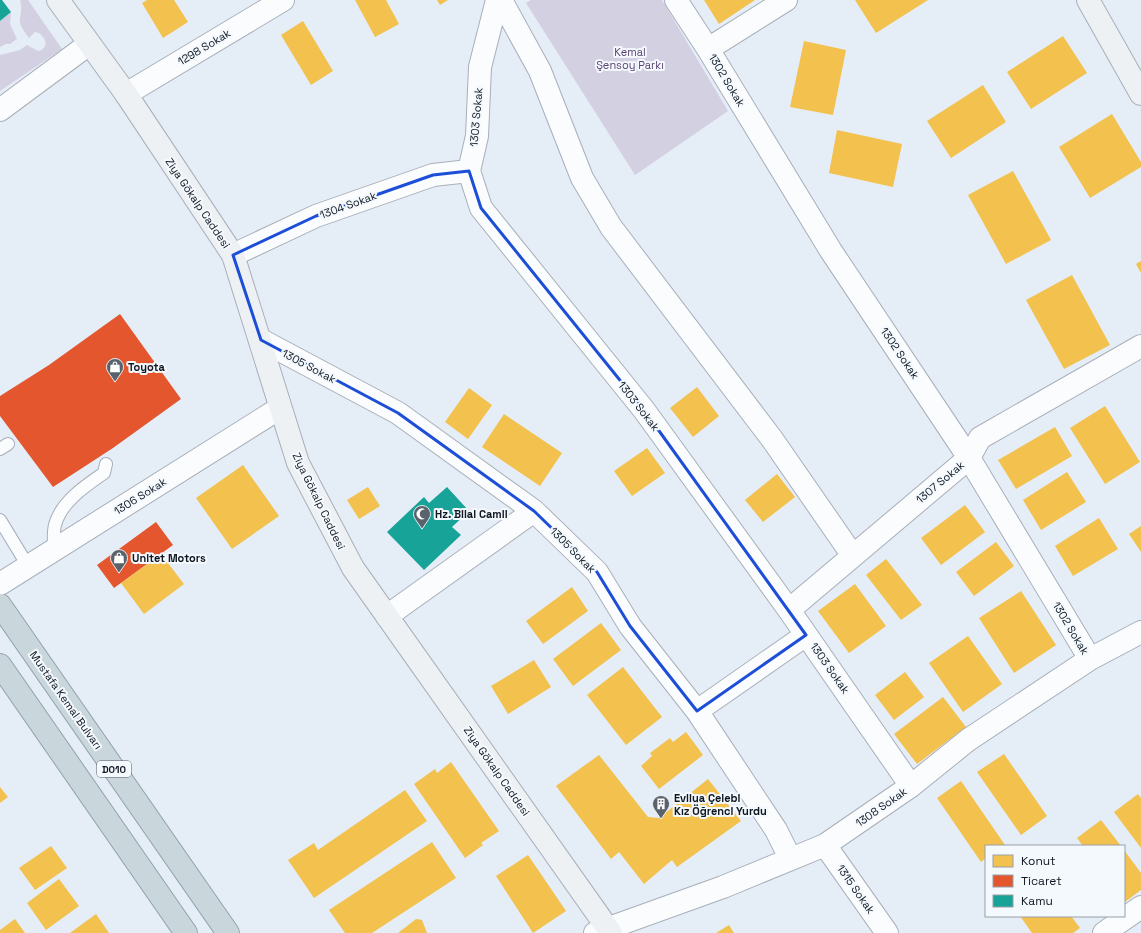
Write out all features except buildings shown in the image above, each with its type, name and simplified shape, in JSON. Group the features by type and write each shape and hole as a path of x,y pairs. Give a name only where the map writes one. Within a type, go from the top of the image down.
{"highway":[{"name":"Mustafa Kemal Bulvarı","path":"0,605 228,933"},
{"name":"D010","path":"0,665 186,933"}],"street":[{"name":"Ziya Gökalp Caddesi","path":"58,0 126,94 233,255 261,340 280,408 298,463 353,568 605,931"},
{"name":"1298 Sokak","path":"126,94 284,0"},
{"name":"1303 Sokak","path":"498,0 480,67 477,136 469,171 480,208 644,410 789,610 911,786"},
{"path":"501,0 540,71 582,178 611,227 772,439 853,556"},
{"name":"1302 Sokak","path":"676,0 708,49 832,251 969,458 1090,659"},
{"path":"708,49 786,0"},
{"path":"1088,0 1141,94"},
{"path":"0,110 89,44"},
{"name":"1304 Sokak","path":"233,255 316,216 352,203 433,175 469,171"},
{"name":"1305 Sokak","path":"261,340 398,413 534,511 597,572 630,626 697,711 776,830 790,858"},
{"name":"1307 Sokak","path":"789,610 969,458 980,438 1141,346"},
{"name":"1306 Sokak","path":"0,584 280,408"},
{"path":"387,616 534,511"},
{"name":"1308 Sokak","path":"605,931 723,887 790,858 825,845 911,786 968,740 1090,659 1141,632"},
{"path":"697,711 806,635"},
{"name":"1315 Sokak","path":"825,845 887,933"},
{"path":"1104,933 1141,907"}],"lane":[{"path":"54,550 54,526 61,511 84,487 104,473 106,464"},
{"path":"0,520 28,566"}],"highlighted area":[{"path":"469,171 481,208 644,410 806,635 697,711 630,626 597,572 534,511 398,413 261,340 233,255 316,216 433,175"}],"green space":[{"path":"20,0 28,0 62,49 0,91 0,55 20,50 27,45 38,51 42,50 46,43 42,35 39,33 35,32 29,38 24,31 20,22"},
{"name":"Kemal Şensoy Parkı","path":"531,0 662,0 728,111 635,175 526,3"},
{"path":"11,12 10,24 17,39 10,44 0,47 0,21"}],"place":[{"name":"Toyota","path":"115,382"},
{"name":"Hz. Bilal Camii","path":"422,529"},
{"name":"Unitet Motors","path":"119,573"},
{"name":"Evliya Çelebi Kız Öğrenci Yurdu","path":"661,819"}]}
